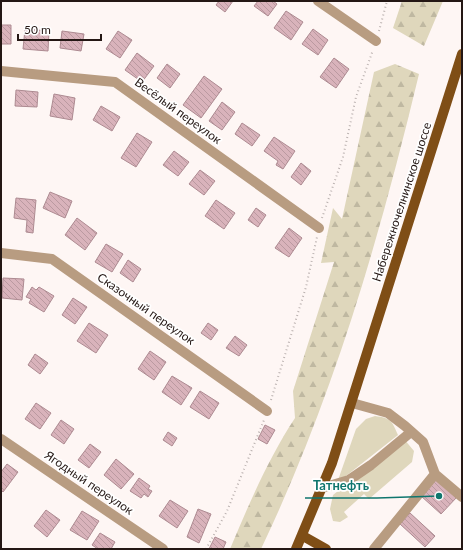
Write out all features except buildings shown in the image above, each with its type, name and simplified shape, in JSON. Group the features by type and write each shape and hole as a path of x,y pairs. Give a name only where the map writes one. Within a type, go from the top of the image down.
{"main road":[{"name":"Набережночелнинское шоссе","path":"296,549 303,536 332,463 462,54"},
{"path":"303,536 326,549"}],"street":[{"path":"318,1 376,41"},
{"name":"Весёлый переулок","path":"1,71 115,82 319,228"},
{"name":"Сказочный переулок","path":"1,253 52,259 267,411"},
{"path":"352,403 388,413 423,442 436,474 462,496"},
{"path":"322,488 349,480 371,465 411,432"},
{"name":"Ягодный переулок","path":"1,439 163,549"},
{"path":"374,549 436,474"}],"path":[{"path":"206,549 227,510 267,411 306,287 319,228 344,157 356,97 376,41 388,1"}],"green space":[{"path":"402,1 443,1 424,46 393,28"},
{"path":"395,64 419,74 371,256 332,375 311,434 261,549 230,549 276,449 295,418 293,391 334,262 321,263 333,208 342,219 374,72"},
{"path":"375,416 388,419 394,426 398,435 337,483 356,429 366,419"},
{"path":"404,439 414,451 412,462 369,499 364,494 344,512 348,517 340,522 333,521 330,509 333,495"}],"place":[{"name":"Татнефть","path":"439,496"}]}
